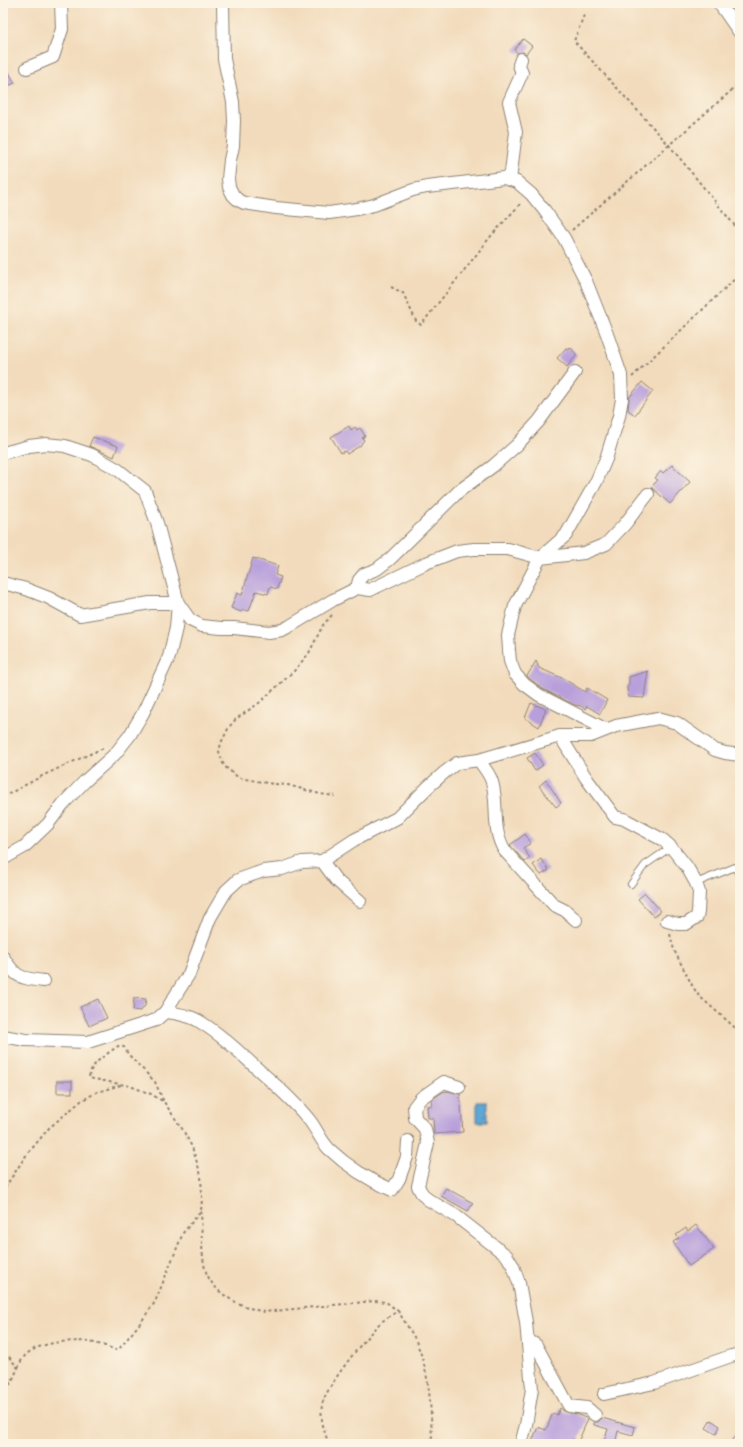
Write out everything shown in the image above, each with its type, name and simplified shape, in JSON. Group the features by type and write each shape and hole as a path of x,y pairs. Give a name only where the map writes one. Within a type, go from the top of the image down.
{"street":[{"path":"27,68 52,57 62,29 61,3"},
{"path":"223,3 224,59 234,120 233,146 228,179 229,187 233,195 238,200 244,203 276,208 329,213 374,205 413,190 427,187 499,178 517,182 531,194 564,238 586,281 607,334 621,375 622,399 619,416 606,459 596,482 566,536 540,558 516,606 510,623 508,635 510,661 515,674 524,684 539,695 605,730"},
{"path":"719,3 740,33"},
{"path":"510,180 516,132 509,102 522,73 519,65 521,59"},
{"path":"357,588 359,580 364,574 377,569 390,559 459,491 493,466 517,445 539,421 575,372"},
{"path":"3,453 29,446 46,444 65,446 92,455 116,468 145,491 159,529 178,604 176,628 169,657 143,713 130,735 115,754 85,781 63,804 43,829 24,846 3,859"},
{"path":"178,604 190,620 202,626 269,632 282,630 357,588 370,590 426,563 457,551 474,549 508,549 540,558 584,553 606,544 625,524 648,494"},
{"path":"3,582 49,598 80,616 150,603 178,604"},
{"path":"3,1036 25,1040 88,1042 156,1020 165,1012 189,974 210,918 226,891 238,880 302,862 322,861 354,840 397,818 434,782 457,763 479,760 560,736 591,736 605,730 637,721 658,718 676,723 715,750 740,755"},
{"path":"560,736 586,778 615,817 624,819 664,840 687,867 699,892 698,912 696,916 686,924 678,924 667,921"},
{"path":"479,760 492,781 495,796 496,831 504,850 554,905 566,911 576,920"},
{"path":"322,861 336,880 360,902"},
{"path":"3,956 10,968 22,978 44,981"},
{"path":"165,1012 178,1013 196,1020 213,1031 280,1090 310,1120 327,1147 334,1154 345,1163 392,1190 407,1157 408,1141"},
{"path":"458,1087 444,1082 421,1098 414,1107 415,1118 425,1129 428,1143 418,1186 427,1199 456,1216 507,1256 519,1283 523,1300 528,1340 532,1389 521,1444"},
{"path":"528,1340 536,1345 569,1406 587,1408 595,1416"},
{"path":"604,1394 654,1384 740,1354"}],"lane":[{"path":"631,884 644,865 671,847"},
{"path":"696,883 735,867 740,876"}],"path":[{"path":"584,15 574,41 669,145 740,232"},
{"path":"564,238 740,83"},
{"path":"391,288 402,293 416,321 421,325 491,236 517,206 531,194"},
{"path":"621,388 740,274"},
{"path":"335,613 323,625 309,653 294,671 259,703 236,719 229,727 221,743 219,752 224,766 239,778 335,796"},
{"path":"3,797 44,775 101,749 115,754"},
{"path":"667,921 674,950 693,987 702,999 740,1032"},
{"path":"164,1102 151,1094 130,1086 89,1078 90,1071 95,1064 118,1046 124,1047 128,1054 155,1082 164,1102 183,1130 194,1152 201,1175 204,1266 212,1282 220,1293 234,1302 264,1312 374,1301 386,1302 398,1311 413,1336 423,1364 431,1405 432,1444"},
{"path":"3,1193 4,1189 25,1157 49,1128 81,1101 97,1092 122,1084"},
{"path":"3,1400 24,1356 47,1344 74,1341 98,1344 116,1350 119,1348 141,1322 155,1302 183,1233 201,1211"},
{"path":"329,1444 323,1424 322,1404 330,1388 350,1359 379,1324 398,1311"},
{"path":"3,1356 9,1357 18,1368"}],"water":[{"path":"477,1102 487,1102 487,1122 477,1122"}],"building":[{"path":"523,39 532,46 526,54 523,52 518,53 514,50"},
{"path":"3,62 15,83 3,88"},
{"path":"570,347 577,355 567,367 557,358 566,348 569,349"},
{"path":"642,382 653,391 635,415 628,410 629,398"},
{"path":"349,426 351,430 355,427 357,430 360,428 365,436 362,438 364,440 361,445 347,454 345,451 341,453 331,437"},
{"path":"93,437 118,446 114,457 89,446"},
{"path":"672,465 690,482 670,504 651,487 658,480 655,478 661,471 663,473"},
{"path":"253,558 278,566 275,575 281,577 277,589 270,587 268,594 256,591 249,611 243,610 241,612 231,608 237,593 242,595"},
{"path":"536,661 539,668 564,679 585,692 587,688 607,700 600,714 587,706 585,709 543,689 529,678 527,676"},
{"path":"648,671 644,698 628,697 627,687 629,684 629,677"},
{"path":"531,703 546,709 539,727 525,718"},
{"path":"535,753 543,765 535,771 527,758"},
{"path":"546,780 561,803 556,807 539,786"},
{"path":"525,834 531,843 523,848 530,858 525,862 510,845"},
{"path":"541,859 549,870 541,875 533,865"},
{"path":"645,893 661,911 654,917 638,899"},
{"path":"134,998 146,999 145,1006 140,1011 133,1010"},
{"path":"98,999 107,1018 89,1026 80,1007"},
{"path":"57,1081 72,1081 72,1093 57,1093"},
{"path":"448,1091 460,1094 463,1132 434,1134 433,1118 428,1118 427,1106 432,1106 431,1100 443,1092"},
{"path":"446,1188 473,1203 468,1211 441,1196"},
{"path":"696,1225 714,1249 689,1266 673,1242 679,1238 676,1235 686,1228 688,1231"},
{"path":"560,1408 565,1412 576,1414 588,1419 578,1442 572,1439 570,1444 531,1444 538,1427 546,1430 553,1413 557,1415"},
{"path":"602,1418 635,1427 633,1435 618,1431 615,1444 603,1444 608,1429 594,1425 594,1422 598,1422"},
{"path":"711,1420 720,1426 716,1434 706,1428"}]}
